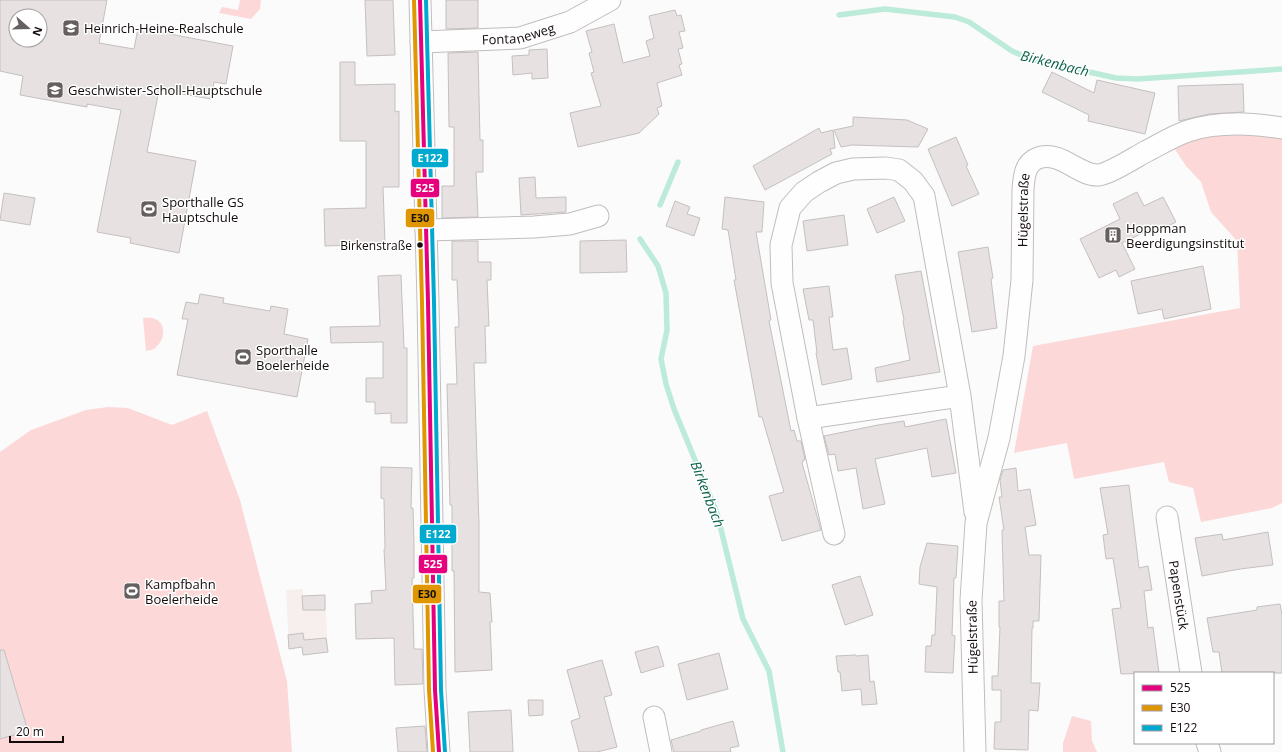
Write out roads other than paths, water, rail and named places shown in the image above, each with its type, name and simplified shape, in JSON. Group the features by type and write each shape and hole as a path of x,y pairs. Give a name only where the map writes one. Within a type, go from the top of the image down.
{"street":[{"path":"420,0 433,502 435,690 439,752"},
{"name":"Fontaneweg","path":"421,42 520,38 570,22 610,0"},
{"name":"Hügelstraße","path":"976,523 999,438 1014,356 1022,280 1022,189 1024,174 1030,164 1039,158 1049,157 1067,162 1089,174 1099,175 1112,170 1188,131 1218,124 1253,123 1282,128"},
{"name":"Hügelstraße","path":"834,534 808,418 782,283 781,245 790,208 804,192 819,182 836,173 854,169 886,168 899,170 913,181 924,196 960,396 976,523 971,600 975,752"},
{"path":"426,230 570,224 598,216"},
{"path":"808,418 960,396"},
{"name":"Papenstück","path":"1167,517 1191,672"},
{"path":"654,717 661,752"}],"waterway":[{"name":"Birkenbach","path":"839,15 885,9 955,17 969,22 1012,51 1030,59 1116,78 1138,79 1282,69"},
{"name":"Birkenbach","path":"660,205 678,162"},
{"name":"Birkenbach","path":"640,239 658,266 666,293 667,330 661,359 666,384 674,409 717,513 743,619 769,671 783,752"}],"place":[{"name":"Heinrich-Heine-Realschule","path":"71,28"},
{"name":"Geschwister-Scholl-Hauptschule","path":"55,90"},
{"name":"Sporthalle GS Hauptschule","path":"149,209"},
{"name":"Hoppman Beerdigungsinstitut","path":"1113,235"},
{"name":"Birkenstraße","path":"420,245"},
{"name":"Sporthalle Boelerheide","path":"243,357"},
{"name":"Kampfbahn Boelerheide","path":"132,591"}]}
